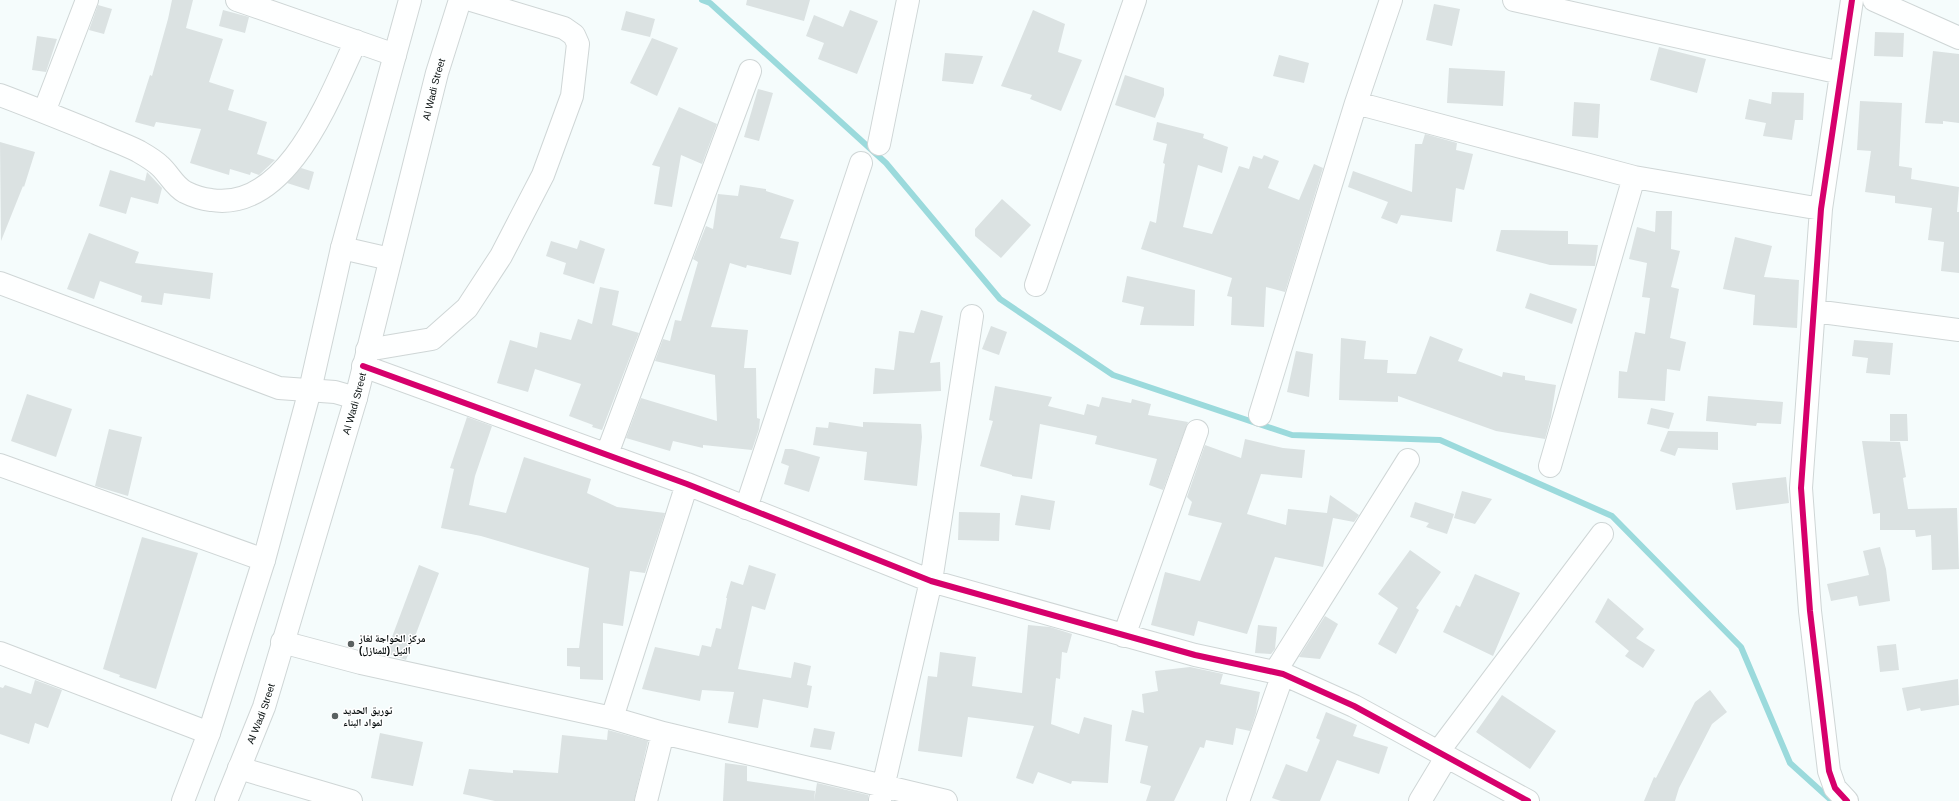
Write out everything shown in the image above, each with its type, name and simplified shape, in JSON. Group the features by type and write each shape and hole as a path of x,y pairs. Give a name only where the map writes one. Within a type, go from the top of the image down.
{"street":[{"path":"44,112 86,0"},
{"path":"237,0 395,55"},
{"path":"183,801 209,733 264,560 310,390 342,248 410,0"},
{"name":"Al Wadi Street","path":"226,801 264,707 282,642 356,398 437,73 460,0"},
{"path":"365,358 432,339 467,308 501,256 544,175 572,96 578,44 574,35 564,28 471,0"},
{"path":"879,144 908,0"},
{"path":"1036,285 1135,0"},
{"path":"1260,416 1356,103 1391,0"},
{"path":"1514,0 1840,73"},
{"path":"1847,801 1835,788 1829,771 1810,611 1802,488 1821,209 1852,0"},
{"path":"1874,0 1959,38"},
{"path":"0,95 137,151 160,166 174,183 184,192 208,200 237,200 259,191 279,175 294,158 324,109 356,41"},
{"path":"607,454 750,71"},
{"path":"1356,103 1634,177 1821,209"},
{"path":"746,508 861,163"},
{"path":"1550,466 1634,177"},
{"path":"342,248 390,259"},
{"path":"0,283 279,388 335,392 356,398"},
{"path":"1814,311 1959,330"},
{"path":"881,794 931,581 972,316"},
{"path":"365,358 931,581 1195,655 1279,673 1354,706 1527,801"},
{"path":"1124,636 1197,431"},
{"path":"1238,801 1279,673 1408,460"},
{"path":"0,465 264,560"},
{"path":"612,718 687,484"},
{"path":"1420,801 1443,754 1602,534"},
{"path":"282,642 361,663 612,718 881,794 946,801"},
{"path":"0,653 209,733"},
{"path":"646,801 663,733"},
{"path":"239,768 351,801"}],"building":[{"path":"172,0 193,0 186,28 223,39 209,82 234,90 228,110 267,122 257,154 275,160 259,175 251,172 250,175 230,169 229,175 190,163 201,129 156,122 154,127 135,122 150,75 152,76"},
{"path":"747,0 810,0 804,21 746,5"},
{"path":"1434,4 1460,9 1452,46 1426,40"},
{"path":"98,5 112,9 104,34 89,30"},
{"path":"223,10 249,17 245,33 219,26"},
{"path":"850,10 878,21 857,74 818,59 824,43 806,36 814,15 843,27"},
{"path":"1033,10 1065,24 1058,52 1082,60 1061,111 1030,99 1032,95 1001,86"},
{"path":"626,11 655,19 650,37 621,30"},
{"path":"1875,32 1904,33 1903,57 1874,56"},
{"path":"37,36 57,39 46,72 32,70"},
{"path":"652,38 678,48 657,96 630,83"},
{"path":"1659,47 1706,59 1697,93 1650,80"},
{"path":"1933,51 1959,54 1959,123 1943,121 1943,124 1925,123"},
{"path":"945,53 983,56 973,84 942,81"},
{"path":"1279,55 1309,63 1304,83 1273,76"},
{"path":"1449,68 1505,71 1503,106 1447,103"},
{"path":"1125,75 1164,88 1164,95 1155,118 1115,105"},
{"path":"758,89 773,93 759,141 744,137"},
{"path":"1772,92 1804,93 1803,120 1795,120 1792,140 1763,136 1766,123 1745,119 1749,99 1771,104"},
{"path":"1860,101 1902,103 1899,166 1912,168 1911,179 1959,187 1957,212 1959,212 1959,273 1941,271 1944,242 1928,240 1932,208 1895,203 1895,196 1865,192 1871,151 1857,150"},
{"path":"1574,102 1600,104 1598,138 1572,136"},
{"path":"679,107 717,124 702,164 681,155 672,207 654,204 660,167 652,165"},
{"path":"1157,122 1204,134 1203,138 1228,147 1222,173 1198,165 1183,227 1212,234 1239,166 1249,169 1253,156 1262,159 1264,155 1279,161 1268,188 1299,200 1314,164 1323,168 1285,292 1266,287 1264,327 1231,325 1232,297 1227,296 1232,278 1141,249 1150,221 1156,223 1165,164 1163,163 1167,144 1153,140"},
{"path":"1425,134 1457,143 1456,150 1473,154 1464,190 1456,188 1452,222 1401,215 1397,224 1381,218 1388,202 1348,187 1353,171 1412,192 1415,144 1422,144"},
{"path":"0,142 35,152 24,187 23,186 1,241"},
{"path":"301,168 314,172 309,190 287,183"},
{"path":"110,170 145,181 147,172 162,188 158,204 131,197 126,214 99,206"},
{"path":"740,185 766,189 766,191 794,200 780,238 799,242 791,275 747,265 746,268 730,263 711,327 748,330 744,368 756,368 757,418 760,419 759,429 752,450 703,445 703,448 673,441 670,451 626,438 641,398 717,421 715,375 655,361 663,339 670,341 675,320 681,321 698,262 693,259 706,226 713,229 718,194 738,196"},
{"path":"1002,199 1031,225 1001,258 975,236 975,229"},
{"path":"1656,211 1672,211 1671,249 1680,251 1671,287 1679,289 1670,338 1686,342 1680,371 1667,369 1665,401 1618,398 1619,371 1627,372 1635,332 1645,334 1650,298 1642,297 1647,263 1629,259 1637,227 1655,232"},
{"path":"1501,230 1568,231 1568,244 1598,245 1595,266 1550,265 1496,251"},
{"path":"89,233 139,252 135,263 213,273 210,299 164,293 162,305 141,302 142,296 100,281 94,299 67,289"},
{"path":"1735,237 1772,246 1764,277 1799,280 1797,328 1753,325 1755,295 1723,289"},
{"path":"580,240 605,249 594,284 563,274 566,263 546,256 551,241 577,249"},
{"path":"1127,276 1195,290 1194,326 1140,325 1144,307 1122,302"},
{"path":"600,287 619,291 612,325 639,333 602,430 569,416 581,384 535,369 528,392 497,383 510,340 537,348 540,332 571,340 578,319 592,324"},
{"path":"1530,293 1577,309 1572,324 1525,308"},
{"path":"921,310 943,316 930,363 940,362 941,391 873,394 875,368 894,370 899,331 914,333"},
{"path":"991,326 1007,332 999,355 982,349"},
{"path":"1430,336 1463,349 1458,361 1502,377 1503,372 1525,376 1525,380 1556,385 1551,417 1545,439 1496,431 1398,396 1398,402 1339,400 1341,338 1366,341 1364,359 1388,360 1387,373 1416,374"},
{"path":"1854,340 1893,343 1890,375 1866,373 1868,358 1852,356"},
{"path":"1296,351 1313,354 1309,397 1287,392"},
{"path":"995,386 1052,397 1048,406 1084,415 1087,404 1099,407 1102,397 1131,403 1132,399 1151,404 1148,415 1188,422 1163,490 1149,485 1157,459 1095,444 1097,436 1040,424 1032,479 1012,476 980,466 993,421 989,420"},
{"path":"27,394 72,409 56,457 11,441"},
{"path":"1708,396 1783,402 1781,424 1757,423 1756,426 1706,421"},
{"path":"1651,408 1674,413 1669,429 1647,424"},
{"path":"1890,414 1907,414 1908,441 1890,441"},
{"path":"467,417 492,426 475,476 469,505 506,513 524,457 591,479 587,493 617,507 665,513 645,573 630,571 623,626 603,623 603,680 580,679 580,667 567,666 567,648 579,648 589,568 481,536 441,528 454,469 450,468"},
{"path":"829,422 863,427 863,422 921,424 922,437 917,486 864,480 867,452 813,445 816,427 828,428"},
{"path":"109,429 142,437 128,496 95,486"},
{"path":"1668,431 1718,432 1718,450 1678,448 1675,456 1660,451"},
{"path":"1245,439 1283,448 1305,450 1302,478 1261,474 1247,514 1286,525 1288,509 1327,513 1330,495 1359,515 1354,522 1333,518 1323,567 1275,557 1247,634 1198,621 1194,636 1151,625 1165,572 1200,581 1222,523 1188,515 1192,502 1187,497 1205,445 1241,458"},
{"path":"1862,441 1900,442 1906,477 1903,478 1908,509 1957,508 1959,569 1932,570 1931,535 1916,537 1915,530 1880,530 1880,513 1873,514"},
{"path":"785,449 792,449 820,457 809,492 784,484 789,466 781,463"},
{"path":"1786,477 1789,503 1736,510 1732,483"},
{"path":"1462,491 1492,499 1475,524 1454,518"},
{"path":"1021,495 1055,501 1050,530 1015,525"},
{"path":"1415,502 1454,514 1447,534 1426,527 1429,523 1410,517"},
{"path":"959,512 1000,513 999,541 958,540"},
{"path":"142,537 198,553 156,689 119,677 120,675 103,669"},
{"path":"1880,547 1886,569 1890,601 1859,606 1857,596 1831,601 1827,584 1869,575 1863,551"},
{"path":"1410,550 1441,572 1416,608 1419,610 1396,654 1378,644 1398,608 1378,594"},
{"path":"419,565 439,573 406,660 386,653"},
{"path":"749,565 776,574 765,610 752,606 738,669 791,678 794,662 811,666 807,685 812,686 808,708 763,699 758,728 728,723 734,692 702,690 700,701 642,689 655,647 699,656 702,645 711,647 716,628 721,629 726,598 731,581 743,585"},
{"path":"1475,574 1520,593 1493,656 1443,632 1456,605 1460,607"},
{"path":"1608,598 1644,629 1636,638 1655,650 1643,668 1625,656 1629,651 1595,622"},
{"path":"1325,616 1338,624 1320,659 1299,657"},
{"path":"1028,625 1050,627 1072,634 1067,653 1062,652 1060,679 1056,678 1051,724 1079,734 1084,717 1112,725 1108,783 1072,781 1071,784 1038,772 1033,784 1016,778 1034,726 968,717 962,757 918,751 928,676 937,677 940,652 976,657 972,686 1022,693"},
{"path":"1258,625 1277,627 1275,649 1271,654 1255,653"},
{"path":"1896,644 1899,670 1880,672 1877,646"},
{"path":"1190,667 1223,674 1220,684 1260,692 1256,713 1250,731 1236,728 1233,745 1206,740 1204,748 1200,747 1174,801 1146,801 1151,786 1140,783 1148,746 1125,741 1132,710 1144,713 1142,694 1158,691 1155,671"},
{"path":"1958,679 1959,705 1921,711 1920,708 1907,711 1902,688"},
{"path":"35,680 62,690 48,728 35,723 29,744 0,734 0,687 3,688 5,685 31,694"},
{"path":"1710,690 1727,712 1712,724 1679,788 1675,801 1644,801 1654,777 1656,778 1695,702"},
{"path":"1502,695 1556,731 1530,769 1476,732"},
{"path":"1326,712 1357,725 1353,736 1388,747 1379,774 1337,760 1320,801 1281,801 1272,798 1286,764 1307,772 1320,740 1316,738"},
{"path":"814,728 835,732 831,750 810,747"},
{"path":"608,730 648,741 634,801 495,801 463,794 469,769 513,773 513,770 558,773 562,735 607,740"},
{"path":"380,733 423,742 413,786 371,778"},
{"path":"725,763 747,766 747,781 815,791 814,801 723,801"},
{"path":"817,783 868,795 868,801 814,801"}],"waterway":[{"path":"702,0 710,3 886,163 1000,299 1113,375 1292,435 1440,440 1612,516 1741,647 1790,763 1832,801"}],"cycle path":[{"path":"1847,801 1835,788 1829,771 1810,611 1801,488 1821,209 1852,0"},
{"path":"363,366 687,484 931,581 1195,655 1283,674 1354,706 1528,801"}],"place":[{"name":"مركز الخواجة لغاز النيل (للمنازل)","path":"351,644"},
{"name":"توريق الحديد لمواد البناء","path":"335,716"}]}
